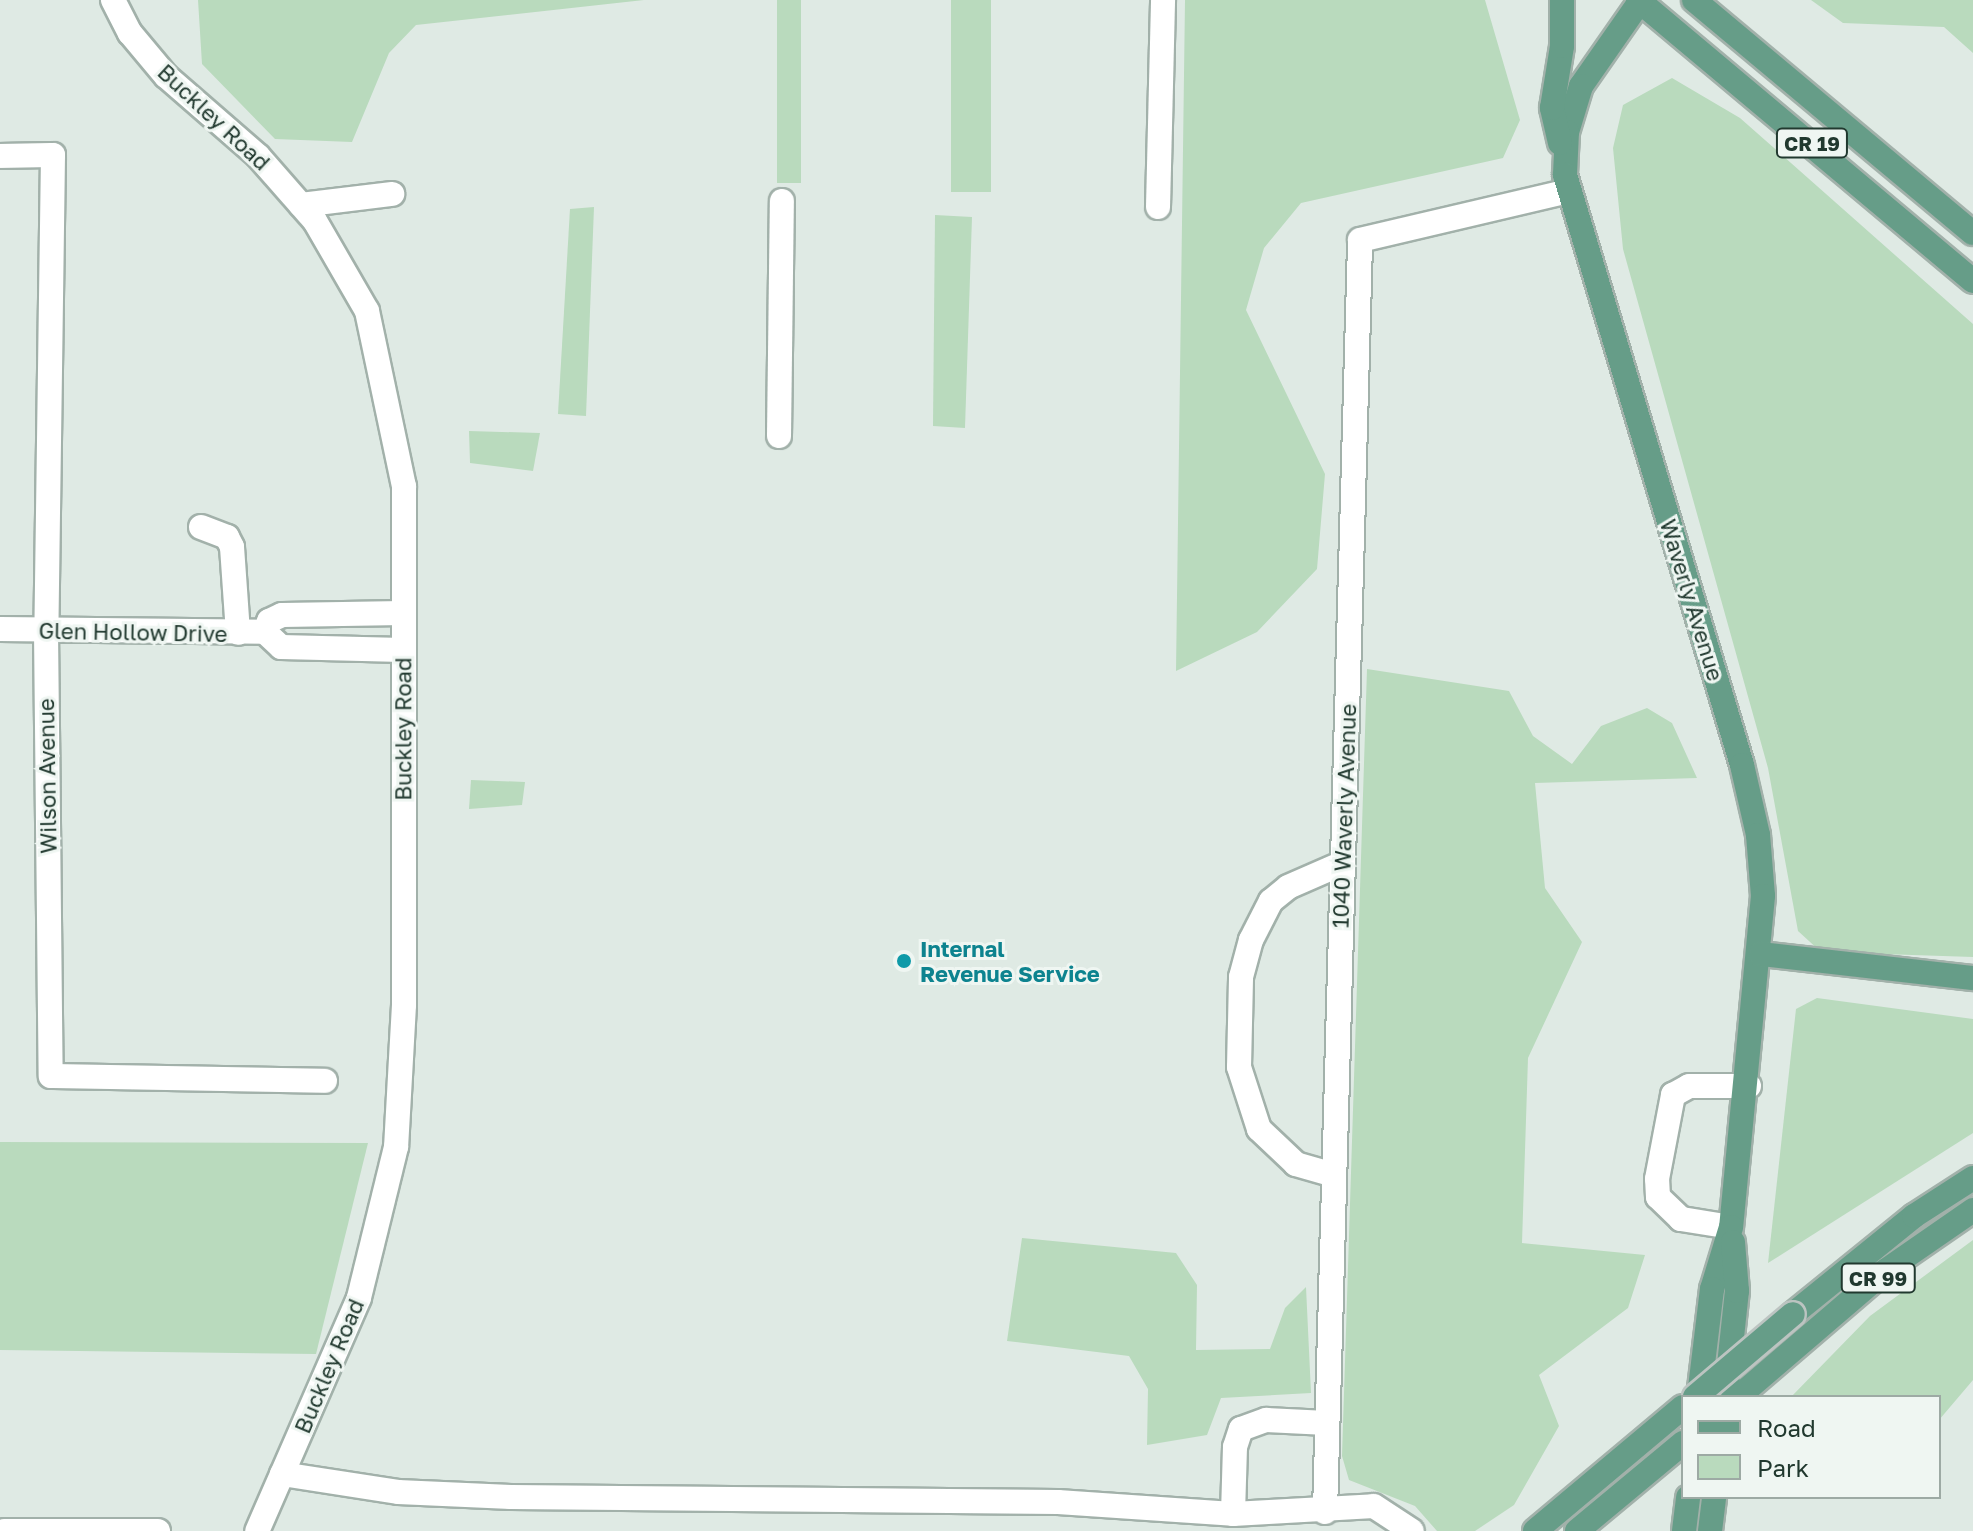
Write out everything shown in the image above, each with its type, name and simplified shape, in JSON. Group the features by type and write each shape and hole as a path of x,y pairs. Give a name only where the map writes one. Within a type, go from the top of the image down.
{"main road":[{"path":"1562,0 1563,34 1552,108 1563,161"},
{"name":"Waverly Avenue","path":"1640,0 1581,86 1563,161 1569,191 1752,804 1762,867 1761,954 1749,1086 1731,1227 1712,1289 1697,1395"},
{"name":"CR 19","path":"1640,0 1973,281"},
{"name":"CR 19","path":"1694,0 1973,233"},
{"path":"1761,954 1973,978"},
{"name":"CR 99","path":"1699,1395 1914,1216 1973,1178"},
{"name":"CR 99","path":"1740,1395 1885,1271 1973,1210"},
{"name":"Waverly Avenue","path":"1725,1395 1737,1291 1731,1227"},
{"path":"1535,1531 1681,1409"},
{"path":"1577,1531 1681,1445"},
{"path":"1684,1531 1688,1499"},
{"path":"1710,1531 1714,1499"}],"street":[{"name":"Buckley Road","path":"113,0 130,33 166,76 258,156 301,205 367,311 404,486 404,1005 396,1147 359,1298 257,1531"},
{"path":"1158,207 1163,0"},
{"name":"Wilson Avenue","path":"0,156 53,155 46,631 51,1076 325,1081"},
{"name":"1040 Waverly Avenue","path":"1325,1512 1360,240 1569,191"},
{"path":"301,205 392,194"},
{"path":"779,436 782,201"},
{"path":"201,527 227,537 232,547 238,633"},
{"name":"Glen Hollow Drive","path":"265,632 269,621 282,615 403,613"},
{"name":"Glen Hollow Drive","path":"0,629 265,632 281,647 403,650"},
{"path":"1334,1175 1296,1164 1259,1129 1239,1067 1241,977 1251,940 1271,901 1297,882 1343,863"},
{"path":"1731,1227 1681,1219 1658,1197 1657,1179 1673,1095 1689,1086 1749,1086"},
{"path":"1233,1514 1235,1447 1241,1429 1266,1420 1327,1423"},
{"path":"282,1474 398,1492 511,1497 1058,1502 1233,1514 1325,1512 1374,1506 1412,1531"},
{"path":"4,1531 158,1531"}],"green space":[{"path":"198,0 644,0 416,25 389,53 352,142 275,139 202,64"},
{"path":"777,0 801,0 801,183 777,183"},
{"path":"951,0 991,0 991,192 951,192"},
{"path":"1185,0 1485,0 1520,120 1503,158 1301,203 1264,248 1246,310 1325,474 1317,569 1257,632 1176,671"},
{"path":"1811,0 1973,0 1973,53 1944,27 1843,23"},
{"path":"1672,78 1740,118 1973,324 1973,957 1821,952 1798,931 1768,768 1623,249 1613,148 1623,105"},
{"path":"594,207 586,416 558,414 570,209"},
{"path":"935,215 972,217 965,428 933,426"},
{"path":"469,431 540,433 533,471 470,463"},
{"path":"1367,669 1509,691 1533,736 1572,764 1601,726 1647,708 1672,723 1697,778 1535,783 1545,888 1582,942 1528,1058 1522,1243 1645,1255 1628,1308 1539,1375 1559,1426 1514,1505 1475,1531 1437,1531 1415,1506 1349,1480 1342,1456"},
{"path":"471,780 525,782 522,805 469,809"},
{"path":"1817,998 1973,1019 1973,1133 1768,1263 1796,1009"},
{"path":"0,1142 368,1143 316,1354 0,1350"},
{"path":"1022,1238 1176,1253 1197,1285 1196,1350 1270,1349 1285,1308 1306,1287 1311,1393 1221,1398 1207,1435 1147,1445 1148,1389 1129,1356 1007,1341"},
{"path":"1973,1240 1973,1380 1941,1418 1941,1395 1793,1395 1870,1316"}],"place":[{"name":"Internal Revenue Service","path":"904,961"}]}
